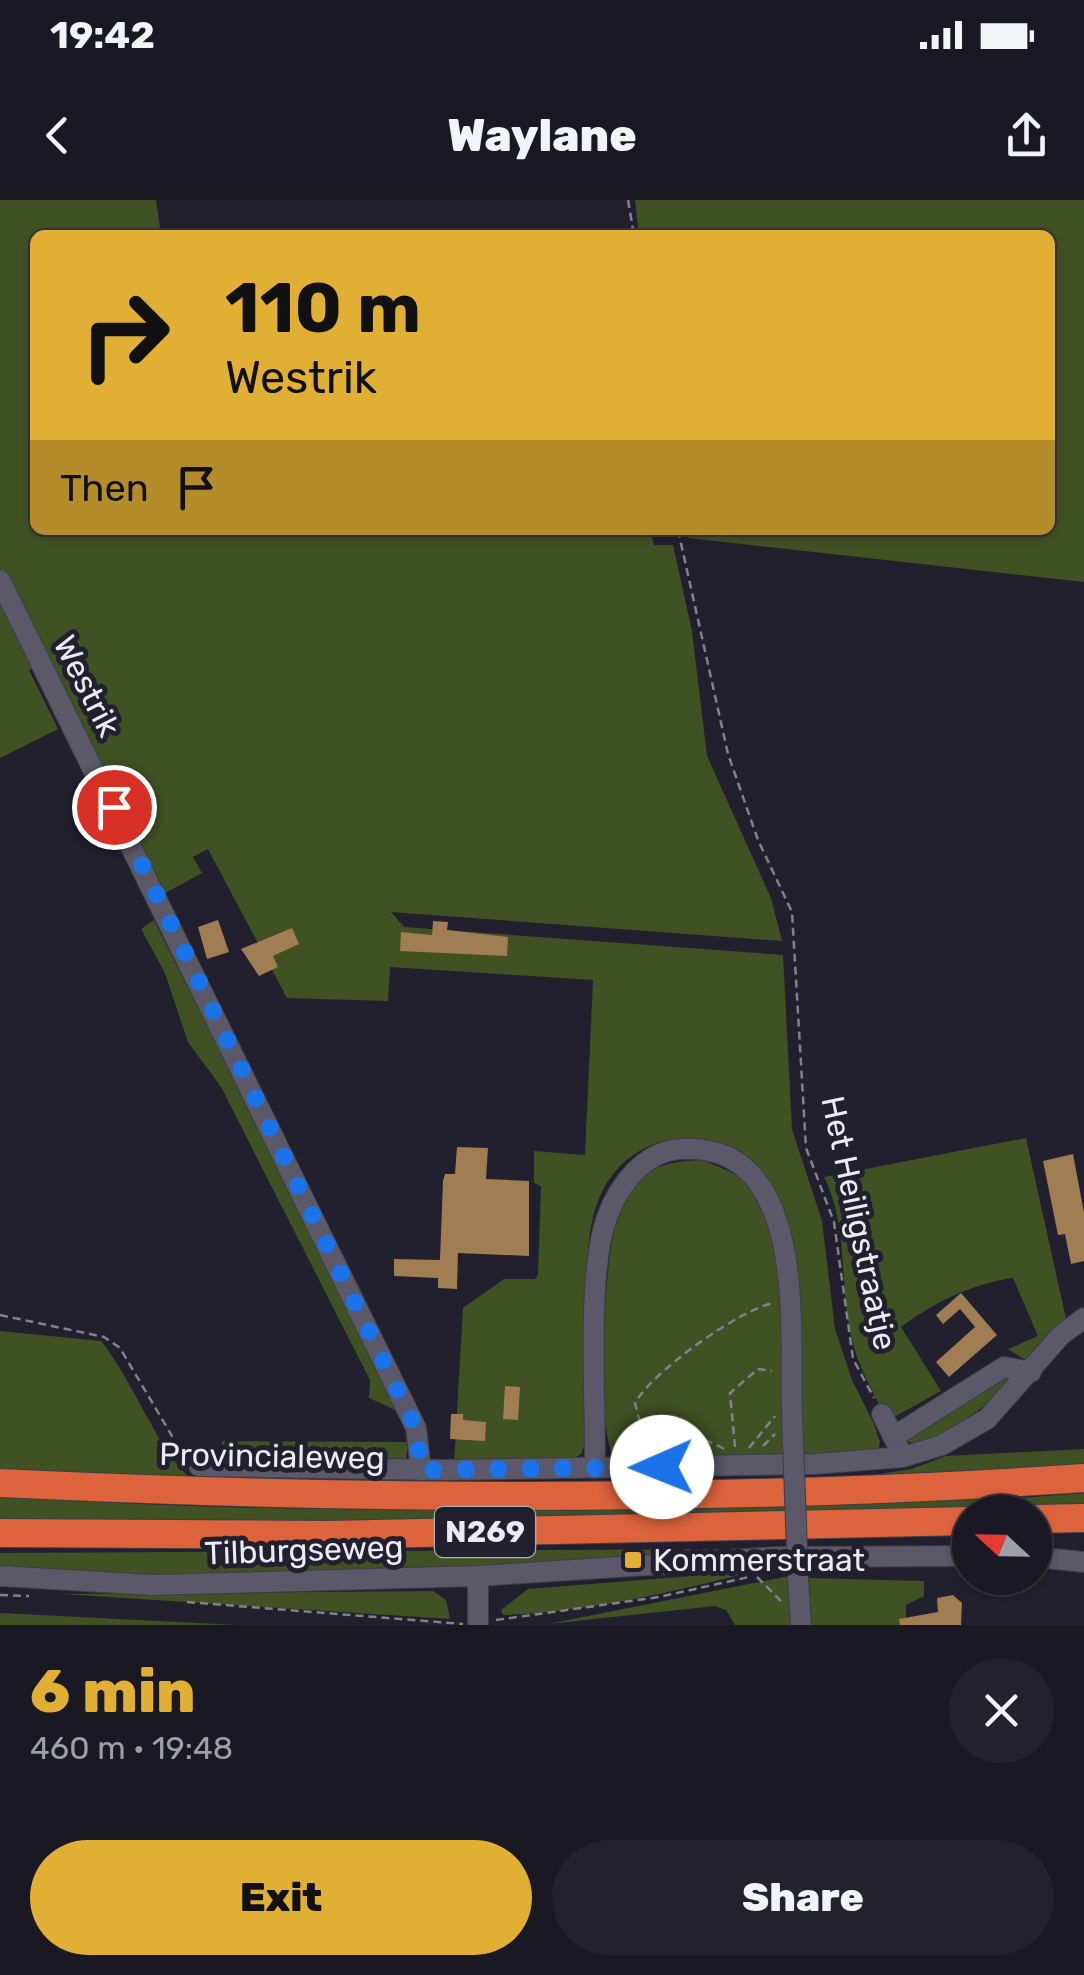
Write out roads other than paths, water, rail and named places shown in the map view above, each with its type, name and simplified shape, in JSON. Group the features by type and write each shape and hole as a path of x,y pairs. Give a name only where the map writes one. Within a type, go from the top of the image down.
{"highway":[{"name":"Provincialeweg","path":"0,1482 171,1491 575,1493 968,1486 1084,1478"},
{"path":"1052,1519 1084,1518"},
{"name":"N269","path":"0,1533 330,1535 952,1521"}],"street":[{"name":"Westrik","path":"0,580 416,1428 421,1470"},
{"path":"596,1468 597,1263 606,1218 622,1186 640,1166 666,1150 696,1148 744,1168 768,1192 781,1222 787,1301 785,1413 800,1622"},
{"path":"199,1466 596,1468 737,1466 904,1457 942,1446 974,1428 1008,1400 1062,1335 1084,1318"},
{"path":"893,1437 1004,1367 1031,1372"},
{"path":"882,1414 904,1457"},
{"name":"Tilburgseweg","path":"0,1576 153,1585 478,1576 777,1557 952,1556"},
{"path":"1052,1559 1084,1562"},
{"path":"478,1576 478,1625"}],"place":[{"name":"Kommerstraat","path":"633,1560"}]}
